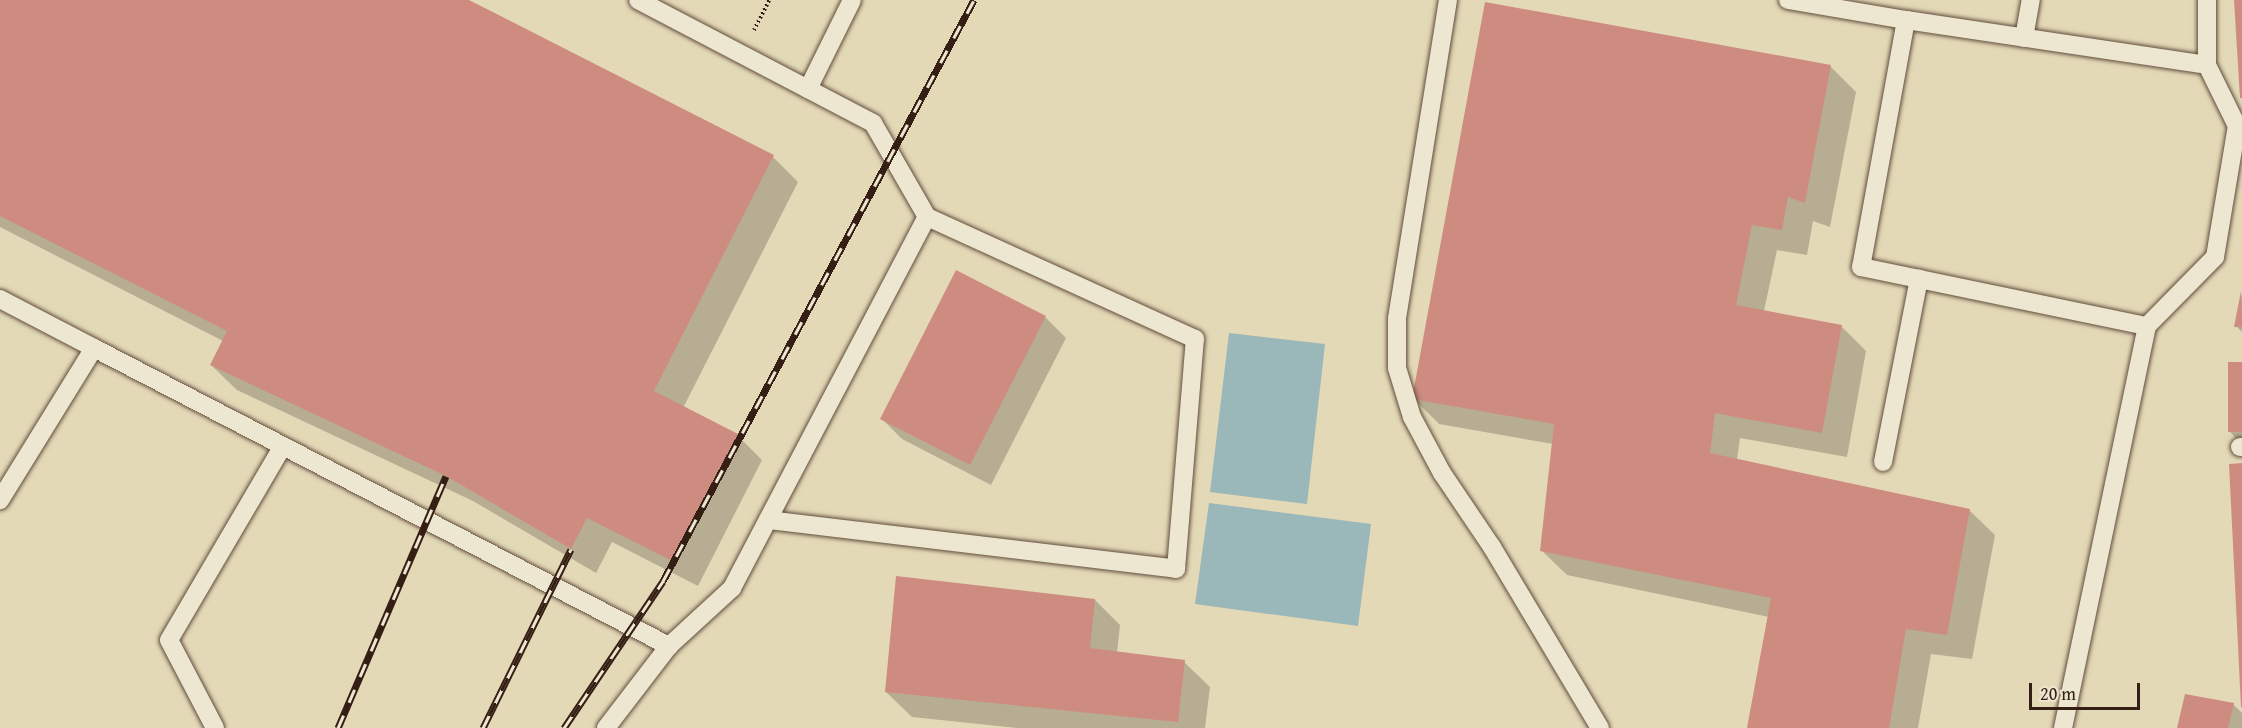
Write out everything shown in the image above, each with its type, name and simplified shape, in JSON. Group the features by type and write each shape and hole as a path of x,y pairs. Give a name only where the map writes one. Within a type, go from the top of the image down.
{"lane":[{"path":"638,0 873,123 927,217 1195,339 1176,569 768,520"},
{"path":"807,89 852,0"},
{"path":"1448,0 1397,319 1397,369 1412,417 1443,473 1492,547 1600,728"},
{"path":"1788,0 2207,65"},
{"path":"2024,38 2031,0"},
{"path":"2063,728 2146,326 2215,257 2237,126 2207,65 2207,0"},
{"path":"1906,20 1861,267 2146,326"},
{"path":"606,728 669,646 732,588 927,217"},
{"path":"1883,462 1919,279"},
{"path":"0,299 669,646"},
{"path":"0,500 94,348"},
{"path":"215,728 170,640 283,446"}],"water":[{"path":"1229,333 1325,344 1307,504 1210,492"},
{"path":"1209,503 1371,524 1358,626 1195,604"}],"building":[{"path":"0,0 469,0 774,155 654,391 738,434 672,561 587,518 571,549 446,476 210,365 227,331 0,216"},
{"path":"2234,0 2242,0 2242,98 2240,98"},
{"path":"1485,2 1831,65 1805,203 1788,197 1782,230 1752,225 1736,305 1842,325 1822,433 1715,413 1710,453 1970,509 1947,635 1906,629 1889,728 1747,728 1771,598 1540,551 1554,424 1412,399"},
{"path":"956,270 1046,316 970,465 880,419"},
{"path":"2241,291 2242,327 2234,327"},
{"path":"2228,362 2242,362 2242,432 2228,432"},
{"path":"2242,463 2242,707 2241,707 2229,464"},
{"path":"896,576 1095,599 1090,648 1185,660 1178,722 885,692"},
{"path":"2185,694 2234,703 2228,728 2177,728"}],"railway":[{"path":"564,728 663,581 974,0"},
{"path":"338,728 446,476"},
{"path":"483,728 571,549"}]}
